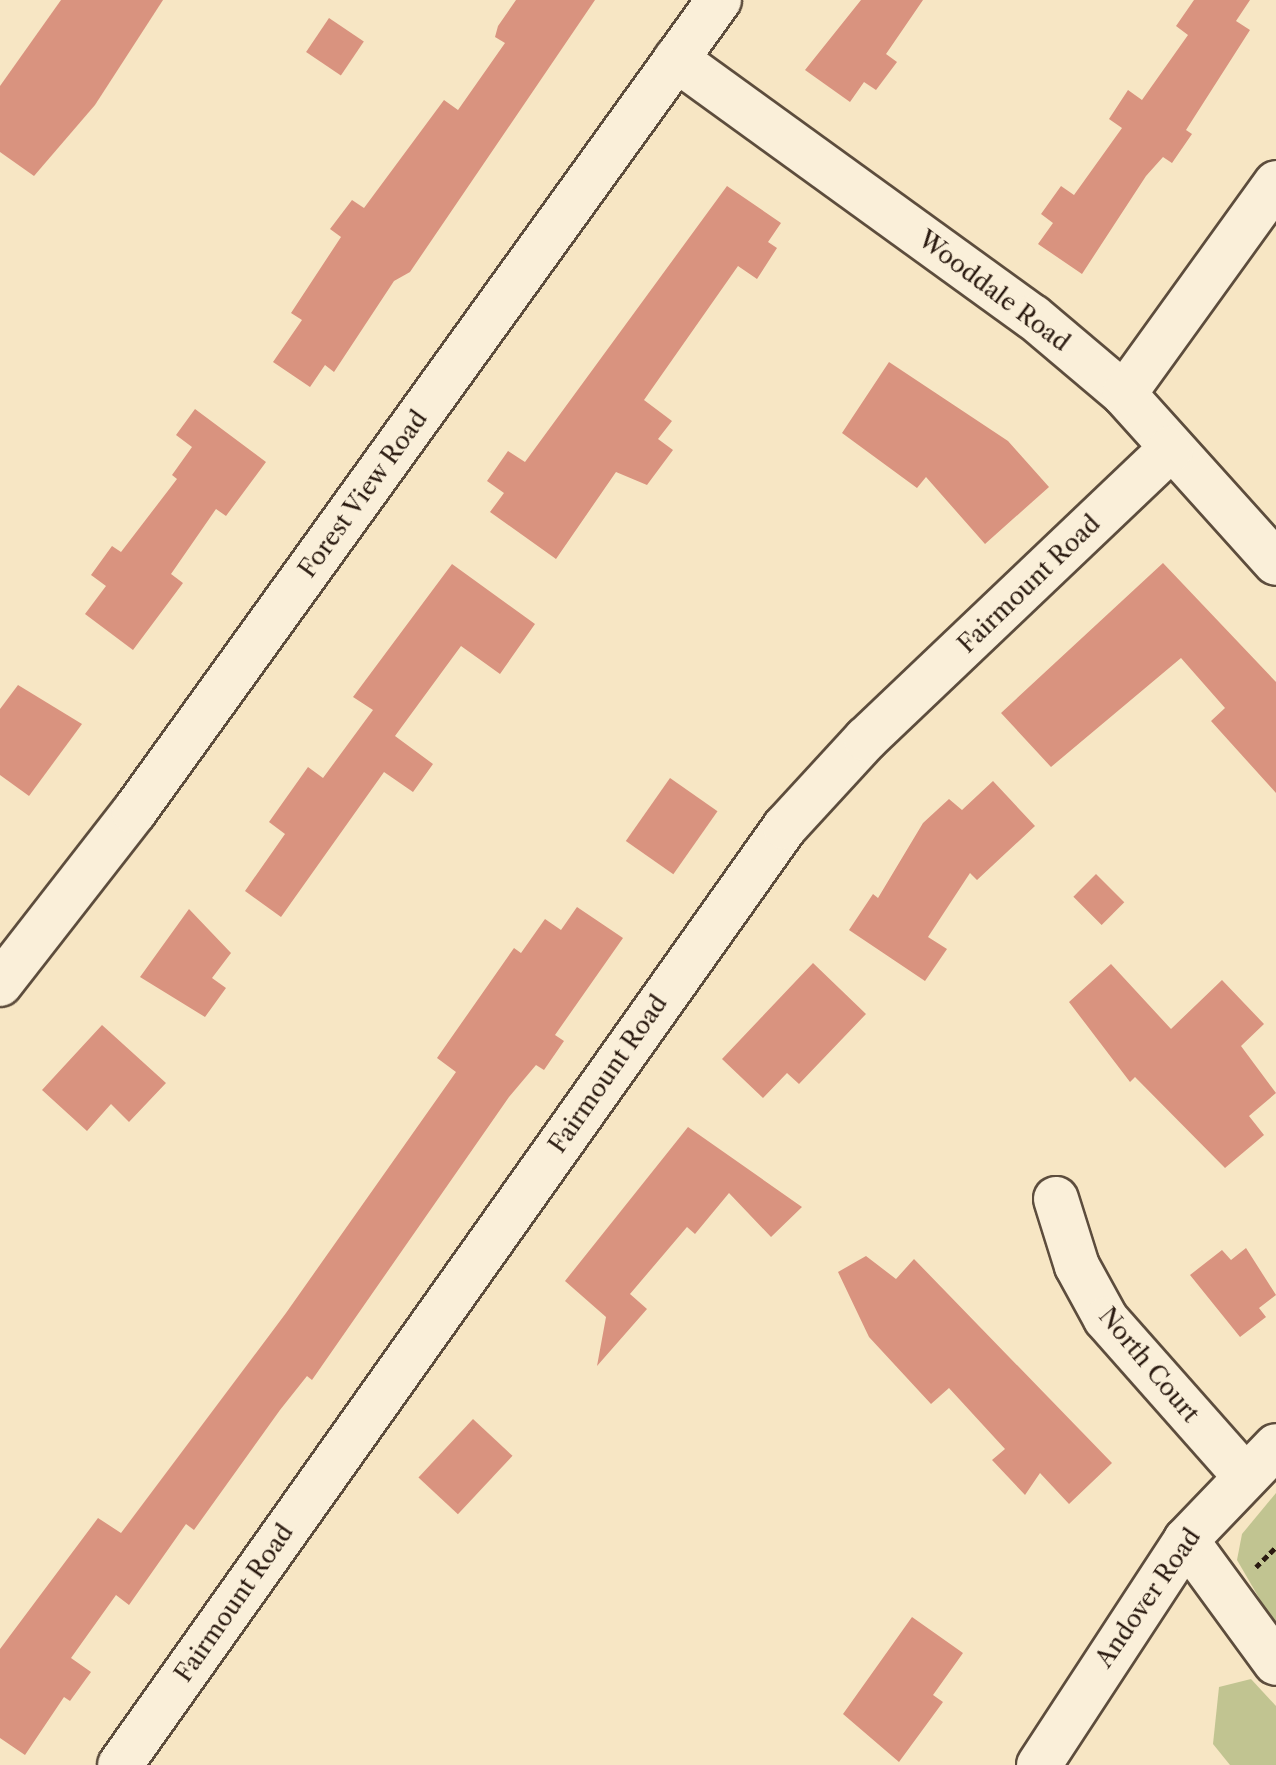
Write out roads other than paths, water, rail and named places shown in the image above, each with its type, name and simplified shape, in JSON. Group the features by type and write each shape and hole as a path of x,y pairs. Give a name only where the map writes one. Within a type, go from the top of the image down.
{"street":[{"name":"Forest View Road","path":"0,984 134,812 719,0"},
{"name":"Wooddale Road","path":"676,59 1033,317 1124,394 1276,563"},
{"path":"1124,394 1276,183"},
{"name":"Fairmount Road","path":"120,1765 785,827 866,739 1172,448"},
{"name":"North Court","path":"1056,1199 1077,1266 1106,1319 1244,1475"},
{"name":"Andover Road","path":"1039,1765 1186,1540 1244,1475 1276,1446"},
{"path":"1186,1540 1276,1663"}]}
